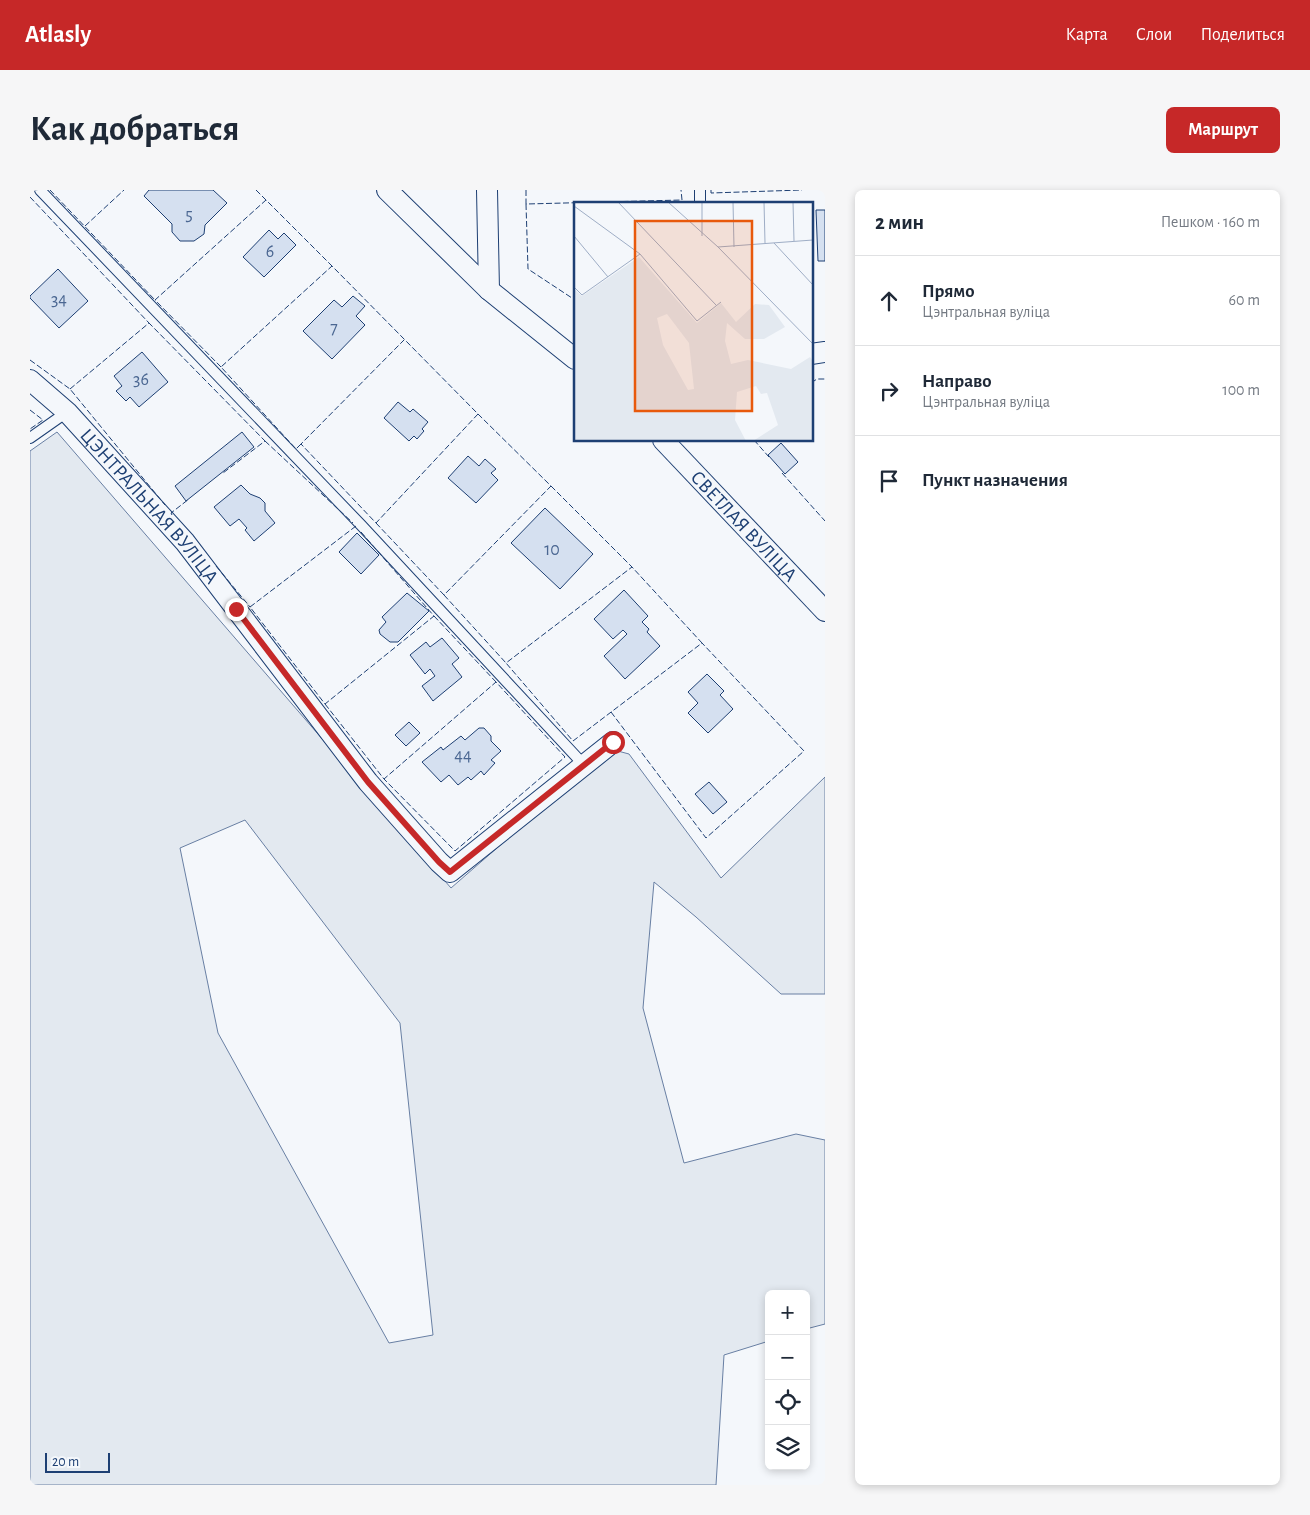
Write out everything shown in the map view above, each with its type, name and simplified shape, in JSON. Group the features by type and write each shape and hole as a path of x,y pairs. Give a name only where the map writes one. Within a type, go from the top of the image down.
{"street":[{"path":"387,190 489,290 574,358"},
{"path":"487,190 489,290"},
{"path":"812,354 825,352"},
{"name":"ЦЭНТРАЛЬНАЯ ВУЛІЦА","path":"30,380 67,412 185,542 368,782 450,872 583,764 613,742"},
{"name":"СВЕТЛАЯ ВУЛІЦА","path":"664,441 825,611"}],"lane":[{"path":"40,190 362,525 583,764"},
{"path":"30,438 67,412"}],"shaded area":[{"path":"57,432 451,888 605,754 614,750 629,754 721,878 825,777 825,994 781,994 696,917 654,882 643,1008 684,1163 796,1134 825,1140 825,1324 810,1328 810,1290 765,1290 765,1342 724,1355 716,1485 30,1485 30,451","holes":["245,820 400,1023 433,1335 389,1343 218,1033 180,848"]}],"building":[{"path":"149,190 213,190 227,203 205,225 204,234 194,241 180,241 172,232 172,224 144,196"},
{"path":"816,210 825,210 825,261 818,261"},
{"path":"269,230 278,239 284,233 296,245 264,277 243,257"},
{"path":"58,269 88,301 59,328 30,298"},
{"path":"353,296 365,306 356,316 365,325 332,359 303,331 334,300 342,307"},
{"path":"142,352 168,382 139,407 130,397 126,401 116,391 122,386 114,376"},
{"path":"398,402 410,412 413,409 428,422 422,429 424,431 417,439 414,436 409,441 384,418"},
{"path":"242,432 254,447 186,501 175,486"},
{"path":"781,443 798,462 785,474 768,455"},
{"path":"468,456 479,466 485,459 496,469 491,473 498,480 476,503 448,478"},
{"path":"241,485 250,494 260,498 265,503 265,511 275,523 254,541 245,530 247,528 239,519 230,526 214,507"},
{"path":"545,508 593,554 560,589 511,543"},
{"path":"357,533 379,555 361,574 339,552"},
{"path":"624,590 648,616 642,622 649,629 647,632 660,646 625,679 604,656 627,634 623,630 613,639 594,619"},
{"path":"407,593 429,611 398,642 390,642 380,634 379,630 386,622 382,617"},
{"path":"442,638 459,658 452,664 462,677 433,701 422,686 435,676 430,669 425,674 410,655 426,642 430,647"},
{"path":"707,674 724,691 720,695 733,709 708,733 688,713 698,703 688,692"},
{"path":"409,722 420,733 406,746 395,735"},
{"path":"479,728 484,728 491,736 491,741 501,751 491,760 495,763 484,775 481,771 471,780 468,777 458,785 449,775 441,782 422,762 441,747 443,750 461,736 465,740"},
{"path":"709,782 727,802 713,814 695,794"}],"fence":[{"path":"50,190 155,300"},
{"path":"85,226 124,190"},
{"path":"256,190 266,200"},
{"path":"526,190 526,204 574,203"},
{"path":"604,202 682,200 681,190"},
{"path":"711,190 711,193 802,190"},
{"path":"30,197 149,323"},
{"path":"221,367 155,300 266,200 332,266"},
{"path":"526,204 528,269 574,299"},
{"path":"301,444 296,449 221,367 332,266 478,414 376,523 301,444 404,340"},
{"path":"70,389 149,323 265,441 223,473"},
{"path":"30,360 70,389 165,505"},
{"path":"812,382 817,379 825,379"},
{"path":"30,410 43,420 30,429"},
{"path":"376,523 444,595 551,486 478,414"},
{"path":"265,441 353,523"},
{"path":"755,441 769,457"},
{"path":"782,473 825,521"},
{"path":"551,486 632,567 702,643 573,741 506,663 632,567"},
{"path":"172,515 171,513 189,499"},
{"path":"356,526 250,607 325,704 434,616 361,532"},
{"path":"216,566 250,607"},
{"path":"444,595 506,663"},
{"path":"434,616 496,682"},
{"path":"611,712 706,838 804,751 702,643"},
{"path":"325,704 384,779 455,851 565,757 496,682 384,779"}],"route":[{"path":"236,609 368,782 450,872 583,764 613,742"}]}
